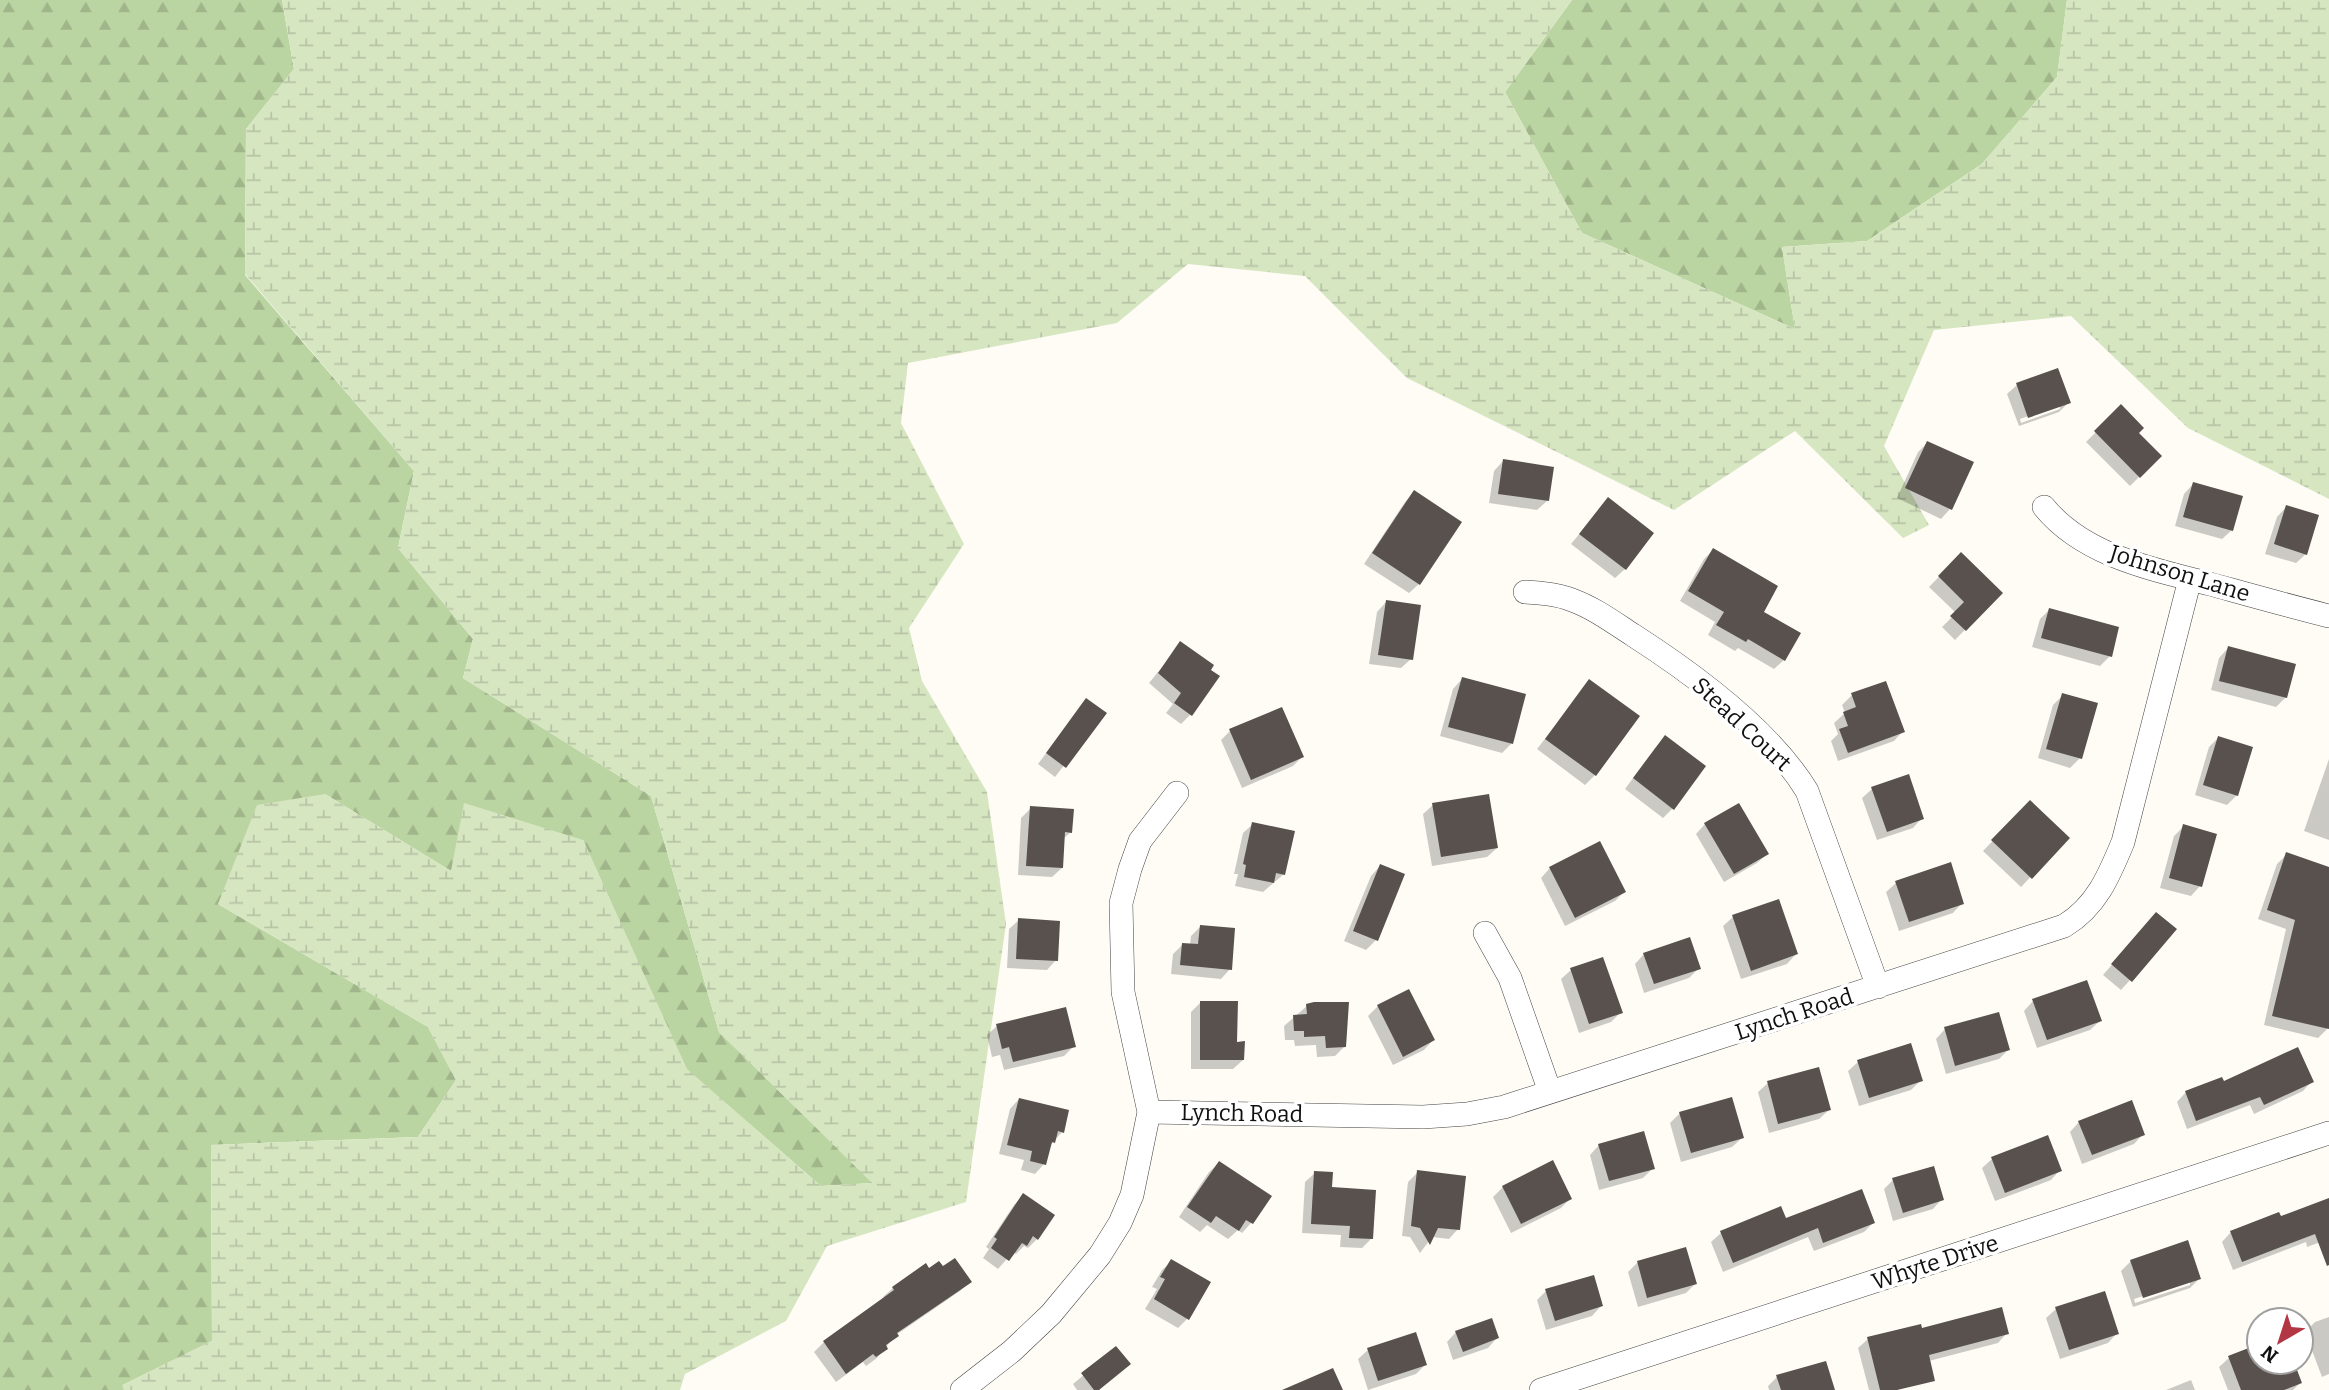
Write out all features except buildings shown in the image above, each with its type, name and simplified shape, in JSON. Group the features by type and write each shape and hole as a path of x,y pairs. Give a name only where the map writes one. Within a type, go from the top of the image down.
{"street":[{"name":"Johnson Lane","path":"2044,507 2056,522 2086,543 2138,565 2329,617"},
{"name":"Lynch Road","path":"1149,1112 1423,1116 1468,1114 1504,1107 2064,926 2078,918 2094,901 2109,878 2123,842 2190,579"},
{"name":"Stead Court","path":"1525,592 1545,593 1572,600 1600,614 1658,651 1733,708 1794,769 1807,791 1878,987"},
{"path":"962,1390 1012,1351 1051,1314 1100,1255 1120,1223 1132,1195 1149,1112 1123,992 1121,903 1140,841 1177,793"},
{"path":"1485,933 1510,978 1550,1092"},
{"name":"Whyte Drive","path":"1541,1390 2329,1133"}],"green space":[{"path":"0,0 282,0 294,69 246,129 245,275 414,471 398,548 473,639 463,678 651,796 719,1032 873,1183 821,1186 686,1069 583,840 451,871 325,794 218,904 428,1027 456,1080 418,1137 211,1145 212,1341 123,1385 124,1390 0,1390"},
{"path":"282,0 1572,0 1505,92 1582,233 1795,329 1782,247 1867,241 1982,164 2057,77 2067,0 2329,0 2329,499 2188,428 2071,316 1934,330 1884,446 1929,525 1903,538 1795,431 1674,510 1407,378 1305,276 1188,264 1117,323 908,363 901,423 964,544 909,628 922,681 987,792 1006,924 966,1202 827,1246 786,1321 685,1374 680,1390 124,1390 122,1385 212,1341 211,1145 418,1137 456,1080 428,1027 218,904 257,805 325,794 451,871 464,803 583,840 687,1069 821,1186 872,1183 719,1032 651,796 463,678 473,639 398,548 414,471 245,274 246,129 294,69"},
{"path":"1572,0 2067,0 2057,77 1982,164 1867,241 1782,247 1795,329 1582,233 1505,92"}]}
